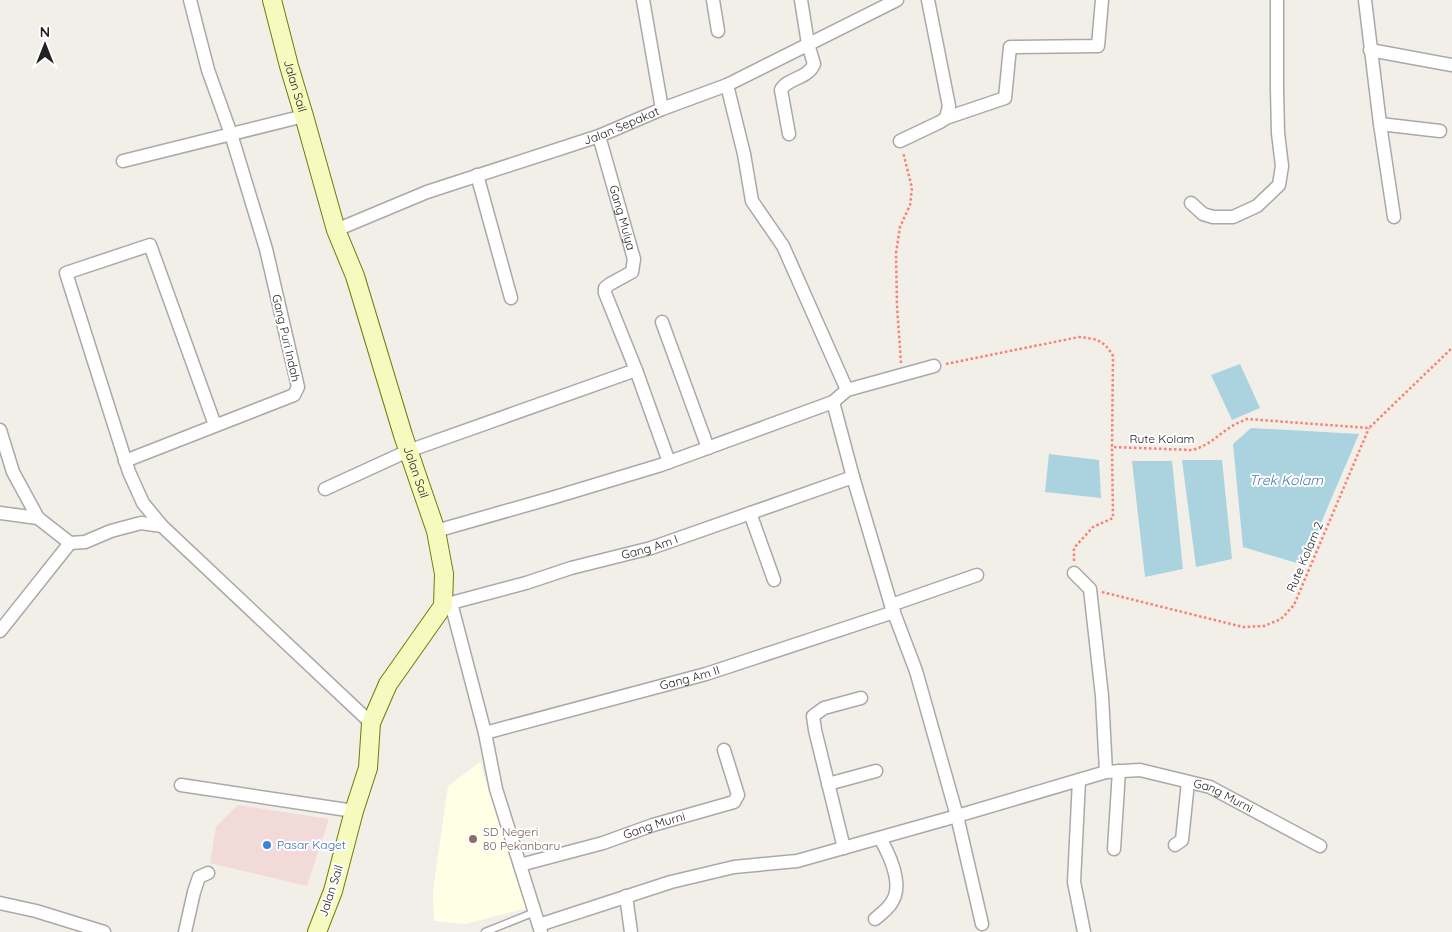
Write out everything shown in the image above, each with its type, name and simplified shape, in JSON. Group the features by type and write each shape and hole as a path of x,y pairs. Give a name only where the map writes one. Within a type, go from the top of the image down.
{"street":[{"name":"Gang Puri Indah","path":"125,461 294,395 298,387 266,249 231,134 208,70 190,0"},
{"name":"Jalan Sail","path":"272,0 336,230 355,276 408,451 436,531 444,574 447,604 388,684 371,723 368,768 354,810 332,891 317,932"},
{"path":"643,0 662,109"},
{"path":"713,0 718,31"},
{"path":"789,134 781,90 783,86 803,76 814,67 814,61 808,44 801,0"},
{"name":"Jalan Sepakat","path":"336,230 427,192 599,136 662,109 727,85 897,0"},
{"path":"928,0 949,106 946,118"},
{"path":"900,141 946,118 1005,98 1010,47 1098,46 1102,0"},
{"path":"1191,203 1203,214 1232,216 1258,206 1279,185 1282,166 1278,133 1277,0"},
{"path":"1366,0 1370,50 1394,217"},
{"path":"1370,50 1452,65"},
{"path":"727,85 744,154 752,202 783,246 847,390"},
{"path":"123,161 304,116"},
{"path":"1380,124 1440,131"},
{"name":"Gang Mulya","path":"599,136 634,259 632,272 610,284 605,288 605,293 636,370 669,462"},
{"path":"477,175 511,298"},
{"path":"215,425 150,245 66,274 125,461 143,503 162,526 371,723"},
{"path":"662,322 708,448"},
{"path":"436,531 669,462 833,402 847,390 934,366"},
{"path":"325,489 408,451 636,370"},
{"path":"833,402 852,477 892,608 916,671 958,816 982,924"},
{"path":"0,430 12,472 38,518 70,543 85,542 111,531 141,523 162,526"},
{"name":"Gang Am I","path":"447,604 526,583 571,568 651,548 852,477"},
{"path":"0,513 38,518"},
{"path":"750,513 774,580"},
{"path":"0,630 70,543"},
{"path":"1074,573 1090,589 1112,772 1114,849"},
{"name":"Gang Am II","path":"484,733 706,674 892,608 977,575"},
{"path":"447,604 484,733 496,789 540,928"},
{"path":"844,848 813,716 824,708 861,698"},
{"name":"Gang Murni","path":"520,865 603,843 653,825 734,802 738,796 724,750"},
{"name":"Gang Murni","path":"540,928 626,896 671,882 734,867 798,861 1112,772 1140,770 1210,787 1320,846"},
{"path":"828,784 876,771"},
{"path":"1079,780 1074,882 1084,932"},
{"path":"1175,845 1182,840 1188,782"},
{"path":"181,785 354,810"},
{"path":"875,919 893,901 897,888 888,853 880,838"},
{"path":"185,932 199,877 208,873"},
{"path":"626,896 631,932"},
{"path":"0,903 36,911 104,932"}],"lane":[{"path":"485,932 535,912"}],"path":[{"path":"900,141 912,188 910,205 900,227 896,254 901,374"},
{"name":"Rute Kolam","path":"934,366 1079,337 1093,338 1107,346 1113,356 1112,448 1192,450 1209,444 1235,424 1247,419 1369,428"},
{"path":"1369,428 1452,348"},
{"name":"Rute Kolam 2","path":"1090,589 1243,627 1264,626 1282,620 1294,605 1369,428"},
{"path":"1074,573 1074,548 1092,527 1113,518 1112,448"}],"shaded area":[{"name":"SD Negeri 80 Pekanbaru","path":"480,762 527,908 465,924 434,921 433,891 448,786"},
{"name":"Pasar Kaget","path":"238,805 329,819 307,886 210,863 216,827"}],"water":[{"path":"1240,364 1260,408 1232,420 1211,375"},
{"name":"Trek Kolam","path":"1251,428 1359,434 1303,565 1243,547 1233,444"},
{"path":"1049,454 1099,460 1101,498 1045,492"},
{"path":"1182,460 1222,460 1232,559 1196,567"},
{"path":"1132,461 1172,461 1183,569 1145,577"}],"place":[{"name":"SD Negeri 80 Pekanbaru","path":"473,839"},
{"name":"Pasar Kaget","path":"267,845"}]}
